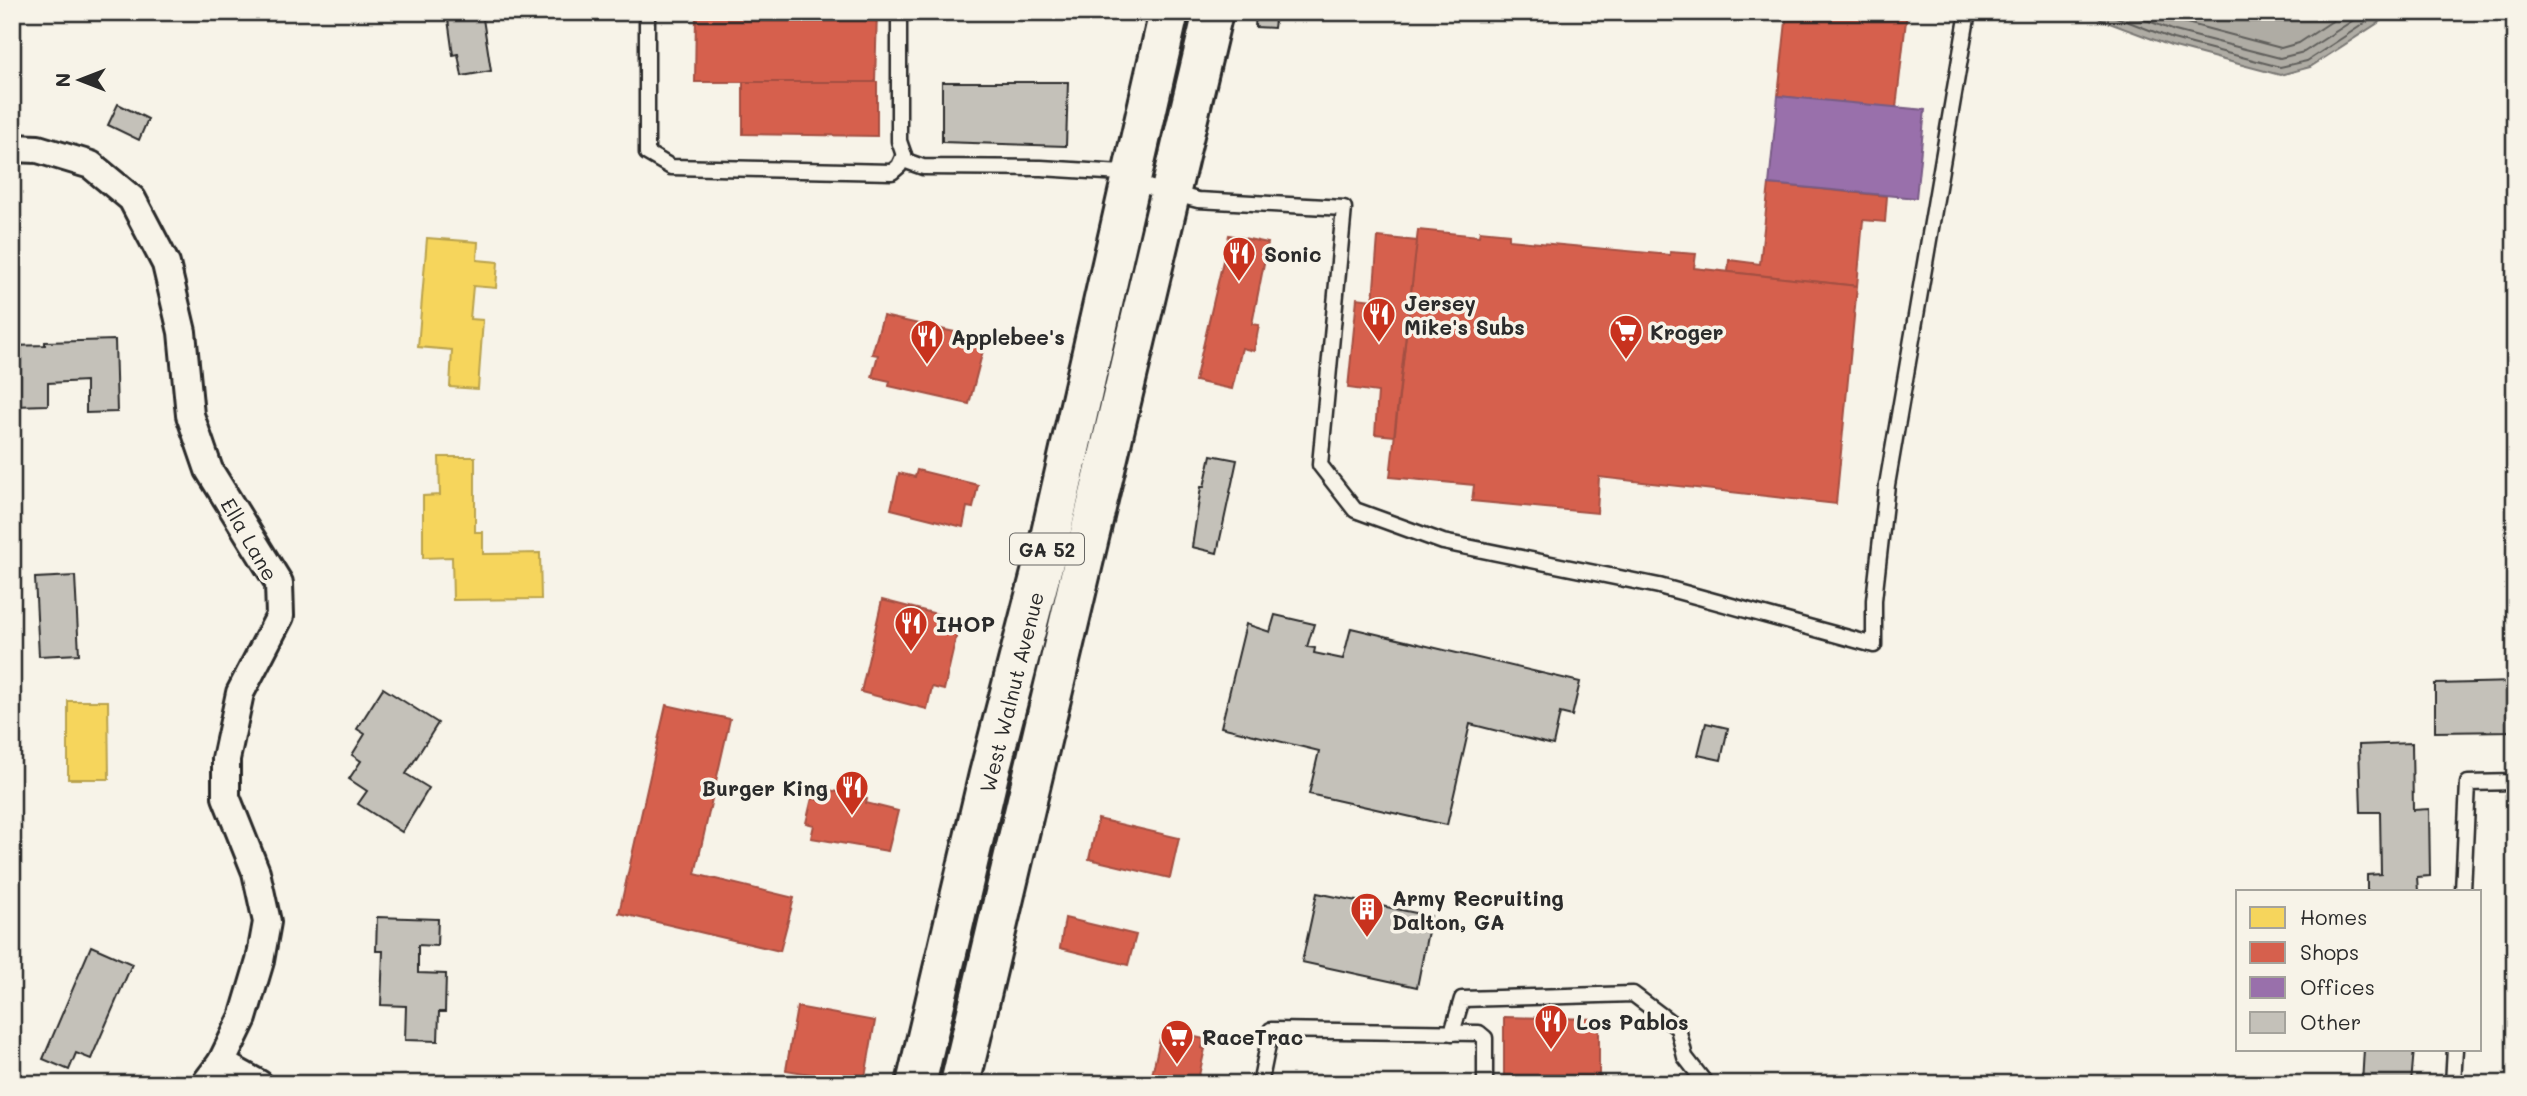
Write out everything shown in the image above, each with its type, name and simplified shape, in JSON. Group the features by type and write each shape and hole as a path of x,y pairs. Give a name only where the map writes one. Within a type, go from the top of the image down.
{"main road":[{"name":"West Walnut Avenue","path":"916,1084 989,774 1049,542 1169,12"},
{"name":"West Walnut Avenue","path":"960,1084 1213,12"}],"street":[{"name":"Ella Lane","path":"12,148 38,149 91,165 132,199 166,264 181,332 190,415 209,470 279,583 280,616 240,693 226,759 226,797 256,872 267,922 260,961 243,1018 213,1073"},
{"path":"213,1073 259,1084"}],"lane":[{"path":"648,12 647,153 671,167 892,172 899,166 904,155"},
{"path":"899,12 899,141 906,161 923,167 1041,168 1122,173 1170,193 1198,200 1344,208 1320,465 1355,510 1443,542 1659,586 1874,645 1874,600 1887,485 1968,12"},
{"path":"2463,890 2468,783 2515,782"},
{"path":"1452,1033 1462,999 1633,994 1678,1028 1685,1057 1706,1084"},
{"path":"1260,1084 1271,1030 1479,1033 1485,1038 1485,1084"},
{"path":"2453,1084 2455,1050"}],"water":[{"path":"2092,12 2395,12 2310,67 2280,75 2171,46 2101,20"}],"building: Homes":[{"path":"427,238 478,242 477,260 498,262 496,288 473,286 470,319 483,320 478,389 450,387 452,350 418,347"},
{"path":"439,457 475,457 475,532 483,532 483,554 540,553 541,599 453,600 452,557 423,558 423,496 440,495"},
{"path":"68,701 108,701 109,779 68,779"}],"building: Shops":[{"path":"877,12 875,82 695,82 696,14"},
{"path":"1787,12 1907,12 1896,108 1778,96"},
{"path":"743,82 877,82 877,136 743,134"},
{"path":"1769,184 1887,196 1885,222 1863,220 1857,286 1728,272 1729,260 1760,264"},
{"name":"Kroger","path":"1418,230 1479,236 1480,231 1509,234 1509,240 1670,255 1670,252 1696,254 1694,268 1857,286 1836,504 1599,477 1597,513 1472,501 1474,485 1390,477"},
{"name":"Sonic","path":"1229,235 1268,243 1252,324 1259,325 1254,351 1242,348 1232,389 1195,381"},
{"name":"Jersey Mike's Subs","path":"1378,237 1417,241 1394,436 1375,434 1378,392 1348,388 1357,298 1373,300"},
{"name":"Applebee's","path":"883,316 986,339 969,404 889,386 890,381 872,377 878,355 872,354"},
{"path":"917,470 978,485 973,508 967,507 963,527 891,509 899,473 915,477"},
{"name":"IHOP","path":"882,600 960,620 944,690 932,687 927,709 861,692"},
{"path":"666,705 730,719 695,874 794,898 780,951 619,913"},
{"name":"Burger King","path":"825,789 867,799 866,803 898,811 888,851 811,838 814,825 806,823 812,798 822,801"},
{"path":"1098,819 1179,838 1170,878 1089,859"},
{"path":"1065,918 1136,935 1128,965 1060,948"},
{"path":"797,1007 875,1021 864,1083 786,1070"},
{"name":"Los Pablos","path":"1504,1017 1599,1019 1599,1084 1504,1084"},
{"name":"RaceTrac","path":"1169,1031 1204,1039 1202,1048 1205,1049 1197,1084 1150,1084 1160,1039 1166,1041"}],"building: Offices":[{"path":"1778,96 1925,110 1916,198 1769,184"}],"building: Other":[{"path":"447,12 482,12 491,71 462,76 458,54 453,55"},
{"path":"1256,12 1276,12 1274,28 1255,27"},
{"path":"942,82 1068,82 1066,146 942,142"},
{"path":"118,104 148,119 139,140 108,125"},
{"path":"115,340 117,412 86,413 86,381 48,383 48,405 14,406 12,346"},
{"path":"1211,455 1237,460 1217,553 1192,547 1201,487 1204,487"},
{"path":"75,576 79,654 39,656 35,578"},
{"path":"1275,615 1314,624 1307,647 1315,648 1314,653 1343,659 1351,628 1580,682 1572,716 1560,713 1553,745 1470,724 1447,825 1309,794 1319,751 1221,727 1246,624 1270,632"},
{"path":"2515,682 2515,731 2435,732 2435,684"},
{"path":"383,688 438,723 406,774 429,788 402,832 358,804 367,791 349,779 361,761 352,755 365,734 357,729"},
{"path":"1706,723 1728,728 1721,760 1698,755"},
{"path":"2412,743 2413,810 2429,809 2430,876 2417,877 2418,890 2367,890 2367,875 2381,874 2380,812 2361,812 2359,745"},
{"name":"Army Recruiting Dalton, GA","path":"1317,893 1431,916 1417,987 1302,962"},
{"path":"377,917 438,919 437,946 418,945 418,973 446,974 445,1012 439,1012 438,1041 405,1040 406,1006 381,1005 383,951 376,951"},
{"path":"91,946 132,964 91,1059 76,1053 69,1070 43,1059"},
{"path":"2364,1050 2414,1050 2411,1084 2362,1084"}],"place":[{"name":"Sonic","path":"1239,283"},
{"name":"Jersey Mike's Subs","path":"1379,344"},
{"name":"Kroger","path":"1626,361"},
{"name":"Applebee's","path":"927,366"},
{"name":"IHOP","path":"911,653"},
{"name":"Burger King","path":"852,817"},
{"name":"Army Recruiting Dalton, GA","path":"1367,939"},
{"name":"Los Pablos","path":"1551,1051"},
{"name":"RaceTrac","path":"1177,1066"}]}
